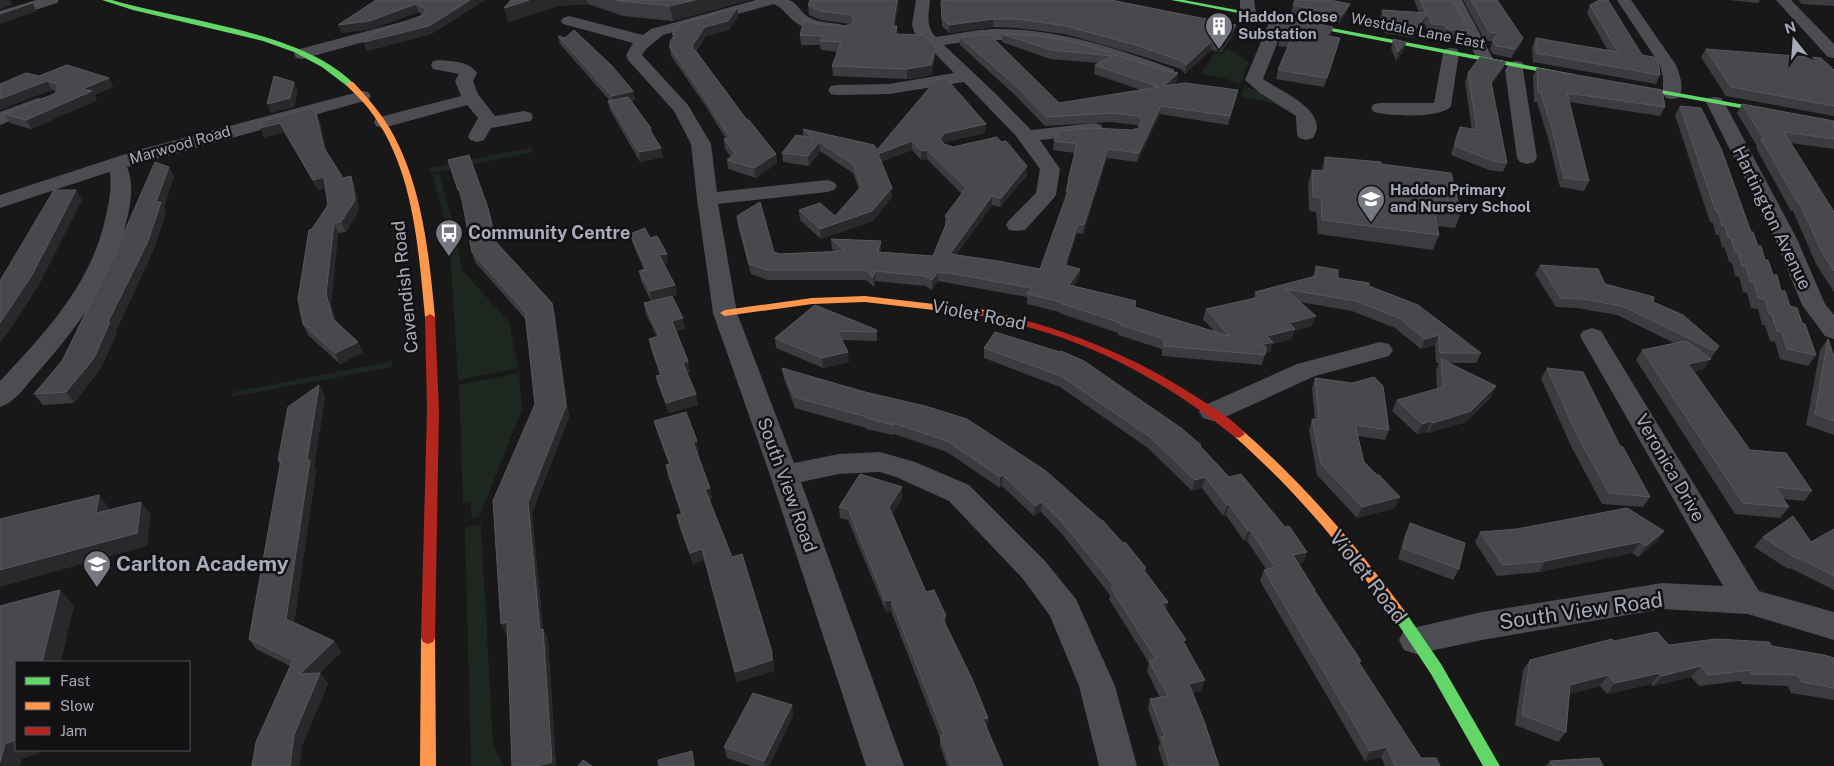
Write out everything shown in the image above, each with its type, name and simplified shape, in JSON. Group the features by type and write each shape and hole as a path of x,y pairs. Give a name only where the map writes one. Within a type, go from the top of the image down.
{"street":[{"path":"0,16 52,0"},
{"name":"Cavendish Road","path":"105,0 132,9 257,37 321,62 362,96 383,122 395,146 413,204 421,245 428,306 433,414 427,724 428,766"},
{"path":"569,21 618,35 645,40 657,32 676,26 774,0 788,5 801,19 811,24 846,29"},
{"path":"923,0 920,24 922,32 968,76 1017,134 1039,151 1050,169 1046,195 1017,225"},
{"name":"Westdale Lane East","path":"1174,0 1247,6 1279,18 1485,60 1585,78"},
{"path":"1455,0 1485,60"},
{"path":"1624,0 1668,65 1672,77 1672,94"},
{"path":"1783,0 1834,53"},
{"path":"1279,18 1254,80 1304,113 1307,119 1306,134"},
{"path":"302,54 379,34 419,19"},
{"path":"932,42 992,34 1052,38 1106,51 1174,75"},
{"name":"South View Road","path":"645,40 634,55 636,60 682,109 692,124 701,144 707,200 725,313 784,475 885,766"},
{"path":"1380,108 1434,109 1442,106 1451,53"},
{"path":"439,65 463,68 468,73 464,81 472,98 487,118 480,130 524,118"},
{"path":"1516,66 1514,70 1527,158"},
{"path":"837,90 889,89 968,76"},
{"path":"1614,84 1834,123"},
{"name":"Marwood Road","path":"0,202 115,163 362,96"},
{"path":"0,119 53,97"},
{"path":"383,122 472,98"},
{"name":"Hartington Avenue","path":"1715,102 1786,239 1814,305 1834,331"},
{"path":"1017,134 1090,129 1114,130"},
{"path":"0,398 69,320 88,294 100,269 115,226 121,195 121,172 115,163"},
{"path":"707,200 827,186"},
{"name":"Violet Road","path":"725,313 781,304 866,299 952,308 1026,323 1106,353 1163,380 1213,412 1256,447 1300,491 1369,572 1457,701 1492,766"},
{"name":"Veronica Drive","path":"1592,336 1748,601"},
{"path":"1213,412 1306,370 1380,350"},
{"path":"784,475 839,464 880,462 905,469 959,493 1034,570 1064,609 1097,686 1118,766"},
{"name":"South View Road","path":"1416,640 1482,626 1662,596 1748,601 1834,626"}],"shaded area":[{"path":"1227,48 1249,62 1240,84 1220,77 1201,74 1215,53 1222,54"},
{"path":"1245,86 1271,97 1281,105 1244,97 1241,95"},
{"path":"532,147 533,152 431,173 430,168"},
{"path":"439,173 456,235 462,270 509,322 518,368 458,380 449,235 432,174"},
{"path":"392,361 392,367 231,397 233,392"},
{"path":"519,373 522,409 480,516 472,519 470,502 463,504 459,385"},
{"path":"481,524 493,744 503,766 471,766 465,528"}],"building":[{"path":"376,0 470,0 429,26 364,42 374,33 423,15 426,9 416,4 369,21 338,25"},
{"path":"511,0 529,0 504,8"},
{"path":"616,0 695,0 670,6"},
{"path":"810,0 897,0 893,26 897,26 895,34 924,35 936,47 931,65 907,69 832,66 841,42 820,41 823,36 800,35 804,20 818,24 844,26 854,21 851,15 820,11 808,5"},
{"path":"1111,0 1236,25 1224,43 1212,41 1186,65 1182,61 1136,45 1066,26 1018,19 993,19 949,25 942,18 941,1"},
{"path":"1295,0 1330,0 1350,4 1342,15 1293,5"},
{"path":"1420,0 1453,0 1468,31 1447,29 1445,25 1432,24 1427,14 1415,30 1388,24 1382,10 1426,13"},
{"path":"1471,0 1497,0 1523,38 1515,49 1496,46 1493,40 1498,33 1489,32"},
{"path":"1599,0 1608,0 1642,55 1658,58 1660,75 1536,53 1536,38 1618,52 1590,5"},
{"path":"32,3 0,14 0,13"},
{"path":"737,8 728,21 705,27 692,46 747,120 749,120 776,154 754,168 727,160 735,154 724,139 730,138 670,48 670,42 675,34 672,34 682,23"},
{"path":"1288,18 1333,27 1327,36 1340,38 1327,78 1278,70 1291,39 1280,37"},
{"path":"574,30 612,66 633,91 612,96 558,36 565,38"},
{"path":"989,34 1059,103 1159,87 1095,65 1112,56 1051,50 1002,34 1042,36 1081,44 1166,71 1178,73 1164,86 1185,83 1238,90 1230,116 1161,106 1139,153 1108,149 1084,225 1078,224 1065,265 1080,269 1069,285 1136,301 1134,307 1229,336 1206,309 1260,297 1255,292 1316,276 1316,266 1338,270 1338,278 1369,283 1369,286 1418,305 1481,353 1440,353 1439,335 1425,339 1399,318 1356,301 1285,289 1316,316 1289,323 1295,329 1267,336 1273,342 1260,345 1266,347 1265,355 1164,346 1164,339 1120,325 1121,323 1061,302 1027,294 1031,288 949,273 938,272 932,280 925,276 875,271 873,277 866,270 767,270 749,264 737,216 760,202 774,252 780,254 845,251 831,239 881,241 878,252 933,256 949,217 945,216 966,188 927,150 921,151 912,141 878,154 892,188 872,211 820,229 799,210 820,203 835,216 861,187 853,164 819,142 808,156 782,153 796,135 813,138 803,129 874,145 877,150 936,80 946,78 986,124 945,133 940,139 944,144 953,147 997,137 1001,142 1006,141 1027,166 1001,198 992,196 950,254 1040,269 1068,191 1066,191 1068,180 1077,144 1054,141 1059,131 1091,128 1131,130 1139,128 1142,121 1139,116 1112,113 1046,117 1016,86 960,37"},
{"path":"1393,39 1406,42 1398,52"},
{"path":"1706,49 1821,58 1834,70 1834,106 1731,87"},
{"path":"1480,57 1506,62 1491,82 1507,163 1493,161 1455,146 1460,127 1477,130 1468,73"},
{"path":"67,65 109,78 82,89 92,91 26,120 4,114 54,94 59,88 55,83 47,81 0,99 0,84 26,73 39,76"},
{"path":"1537,68 1662,90 1665,107 1567,93 1589,181 1564,178 1541,93 1538,93"},
{"path":"274,76 294,82 290,98 267,104"},
{"path":"628,97 651,128 649,128 661,148 639,152 608,101"},
{"path":"1742,104 1834,121 1834,139 1784,132 1834,212 1834,271 1823,254 1799,202"},
{"path":"1680,106 1701,108 1722,151 1751,232 1753,232 1758,246 1761,246 1765,260 1768,260 1773,275 1777,275 1781,291 1785,291 1790,306 1797,308 1816,355 1787,349 1782,332 1777,331 1772,315 1769,314 1765,299 1758,298 1754,282 1750,282 1746,267 1742,266 1731,238 1728,237 1725,225 1722,225 1719,213 1716,212"},
{"path":"309,108 316,113 324,148 343,178 351,176 355,200 341,222 334,223 326,294 333,319 358,342 335,353 303,324 298,299 309,230 312,229 328,205 324,177 313,180 280,123 260,128 262,121"},
{"path":"469,155 488,208 496,242 552,303 566,406 528,502 540,630 543,629 552,762 538,766 512,766 507,622 501,624 493,501 535,404 525,312 472,252 460,190 458,190 448,160"},
{"path":"1325,157 1381,162 1381,164 1451,173 1461,213 1434,210 1439,235 1322,220 1321,198 1313,197 1312,170 1326,171"},
{"path":"155,162 169,167 156,202 161,202 148,241 108,322 110,322 94,358 66,392 34,394 62,361 115,253"},
{"path":"54,190 76,190 32,275 0,323 0,281"},
{"path":"645,228 650,238 657,236 667,254 659,255 675,285 650,291 639,271 646,269 630,234"},
{"path":"1540,265 1598,269 1605,284 1654,297 1653,302 1683,315 1719,346 1715,351 1622,306 1582,299 1561,298"},
{"path":"672,296 683,318 672,321 688,361 683,363 696,394 666,403 656,376 661,375 649,339 659,336 644,303"},
{"path":"815,305 877,330 876,332 837,331 848,352 822,358 775,338"},
{"path":"995,332 1061,351 1084,361 1181,428 1201,445 1229,477 1241,474 1285,527 1289,526 1307,552 1293,555 1361,661 1358,661 1421,758 1436,758 1440,766 1395,766 1387,747 1370,751 1264,570 1275,567 1250,530 1248,531 1229,504 1227,505 1205,477 1195,480 1150,437 1061,376 984,348"},
{"path":"1828,339 1834,357 1834,421 1815,414"},
{"path":"1686,341 1711,359 1688,364 1750,450 1786,453 1812,491 1775,487 1789,507 1743,503 1642,350"},
{"path":"1441,359 1496,386 1471,411 1433,423 1431,421 1422,424 1397,400 1443,387"},
{"path":"782,368 967,419 1046,471 1102,520 1123,543 1125,542 1146,568 1143,569 1168,602 1162,604 1186,640 1183,641 1205,680 1189,684 1219,766 1170,766 1161,737 1165,737 1150,699 1168,696 1149,661 1156,659 1111,588 1115,587 1063,523 1042,502 1035,506 1003,475 1000,477 947,441 893,423 893,425 866,418 794,397"},
{"path":"1547,368 1583,372 1620,446 1623,447 1650,497 1609,493 1577,435"},
{"path":"1374,377 1383,386 1389,430 1355,425 1364,462 1400,497 1362,507 1321,464 1312,419 1319,420 1315,378 1352,383"},
{"path":"319,385 307,460 310,460 286,619 334,641 300,674 320,673 294,735 290,766 252,766 256,742 293,660 249,639 281,460 278,461 288,407"},
{"path":"686,412 697,441 693,442 710,488 705,489 732,557 742,554 772,652 772,660 735,672 702,549 690,553 677,515 682,514 666,465 670,464 654,421"},
{"path":"860,474 902,487 889,507 926,592 934,590 946,616 942,617 973,681 988,718 983,719 1003,766 951,766 940,736 944,735 891,600 885,601 848,509 839,507"},
{"path":"99,495 96,513 141,502 137,533 0,570 0,519"},
{"path":"1627,508 1664,531 1646,546 1640,542 1545,561 1503,565 1480,532 1517,529"},
{"path":"1793,516 1811,542 1834,529 1834,576 1799,558 1797,559 1763,537"},
{"path":"1410,523 1465,543 1459,569 1403,548"},
{"path":"60,590 42,661 15,661 15,740 5,744 0,762 0,606"},
{"path":"1657,632 1669,645 1716,639 1769,642 1772,646 1834,658 1834,688 1802,682 1798,675 1752,674 1750,670 1708,675 1701,666 1662,676 1660,673 1615,683 1608,675 1570,685 1566,732 1522,715 1530,660 1612,639 1614,641"},
{"path":"753,693 792,705 764,761 724,747"},
{"path":"692,751 694,766 659,766 658,760"},
{"path":"1599,758 1603,766 1553,766 1550,761"},
{"path":"583,760 592,766 578,766"}],"traffic: fast":[{"path":"105,0 135,9 265,39 325,65 350,84"},
{"path":"1174,0 1573,76"},
{"path":"1625,85 1834,123"},
{"path":"1399,614 1436,669 1492,766"}],"traffic: slow":[{"path":"350,84 371,107 388,133 401,161 418,223 430,317"},
{"path":"725,313 812,301 865,299 985,313"},
{"path":"1239,434 1284,475 1325,519 1363,565 1399,614"},
{"path":"428,638 428,766"}],"traffic: jam":[{"path":"985,313 1054,331 1120,358 1182,392 1239,434"},
{"path":"428,638 433,410 430,317"}],"place":[{"name":"Haddon Close Substation","path":"1219,50"},
{"name":"Haddon Primary and Nursery School","path":"1371,223"},
{"name":"Community Centre","path":"449,257"},
{"name":"Carlton Academy","path":"97,588"}]}
